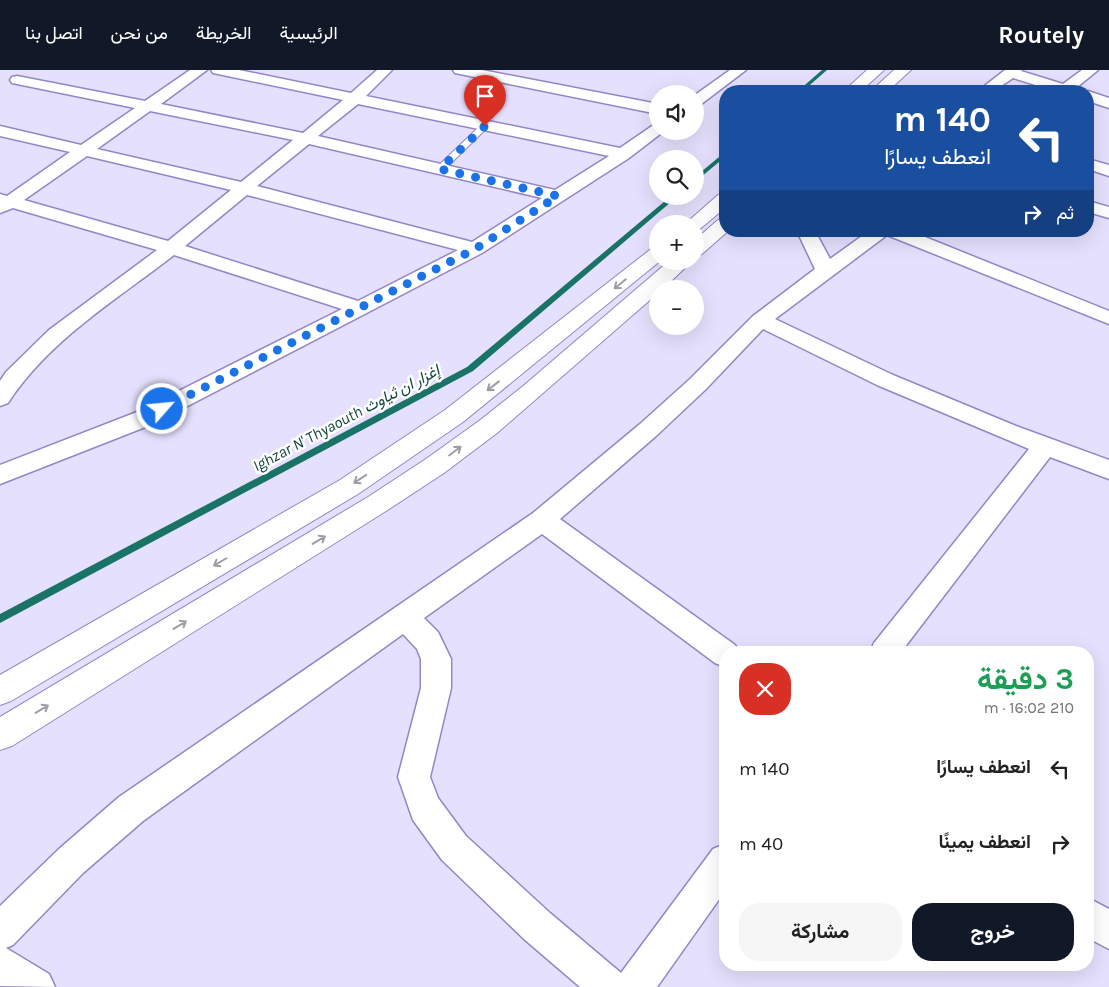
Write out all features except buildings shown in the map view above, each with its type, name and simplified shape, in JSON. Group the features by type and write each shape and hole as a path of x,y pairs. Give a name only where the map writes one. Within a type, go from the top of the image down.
{"street":[{"path":"36,70 13,83 150,106 305,138 558,196"},
{"path":"4,203 86,150 200,70"},
{"path":"218,70 623,154"},
{"path":"0,398 14,377 57,335 171,248 354,99 385,70"},
{"path":"460,70 649,107"},
{"path":"715,70 737,72"},
{"path":"859,85 876,70"},
{"path":"886,85 903,70"},
{"path":"1072,85 1091,70"},
{"path":"993,85 1013,71 1052,85"},
{"path":"704,96 737,72"},
{"path":"1094,98 1109,103"},
{"path":"0,131 243,188 475,249"},
{"path":"0,475 145,418 475,249 649,135"},
{"path":"1094,166 1109,171"},
{"path":"4,203 171,248 360,308"},
{"path":"704,216 719,204"},
{"path":"1094,208 1109,213"},
{"path":"704,242 719,229"},
{"path":"809,237 826,271"},
{"path":"0,932 71,861 131,809 542,520 648,430 698,384 760,320 873,237"},
{"path":"908,237 1109,318"},
{"path":"0,691 349,487 405,451 498,382 649,260"},
{"path":"0,735 377,504 435,466 530,393 672,270"},
{"path":"760,320 885,380 1045,446 1109,470"},
{"path":"889,646 1045,446"},
{"path":"542,520 719,650"},
{"path":"405,617 428,641 436,660 436,688 414,777 425,808 454,848 537,926 610,987"},
{"path":"634,987 719,869"},
{"path":"1094,920 1109,931"},
{"path":"0,964 36,987"}],"lane":[{"path":"440,169 485,126"}],"waterway":[{"name":"Ighzar N' Thyaouth إغزار ان ثياوث","path":"807,85 825,70"},
{"name":"Ighzar N' Thyaouth إغزار ان ثياوث","path":"704,172 719,159"},
{"name":"Ighzar N' Thyaouth إغزار ان ثياوث","path":"0,619 470,369 664,205"}],"route":[{"path":"162,409 475,249 558,196 440,169 485,126"}]}
